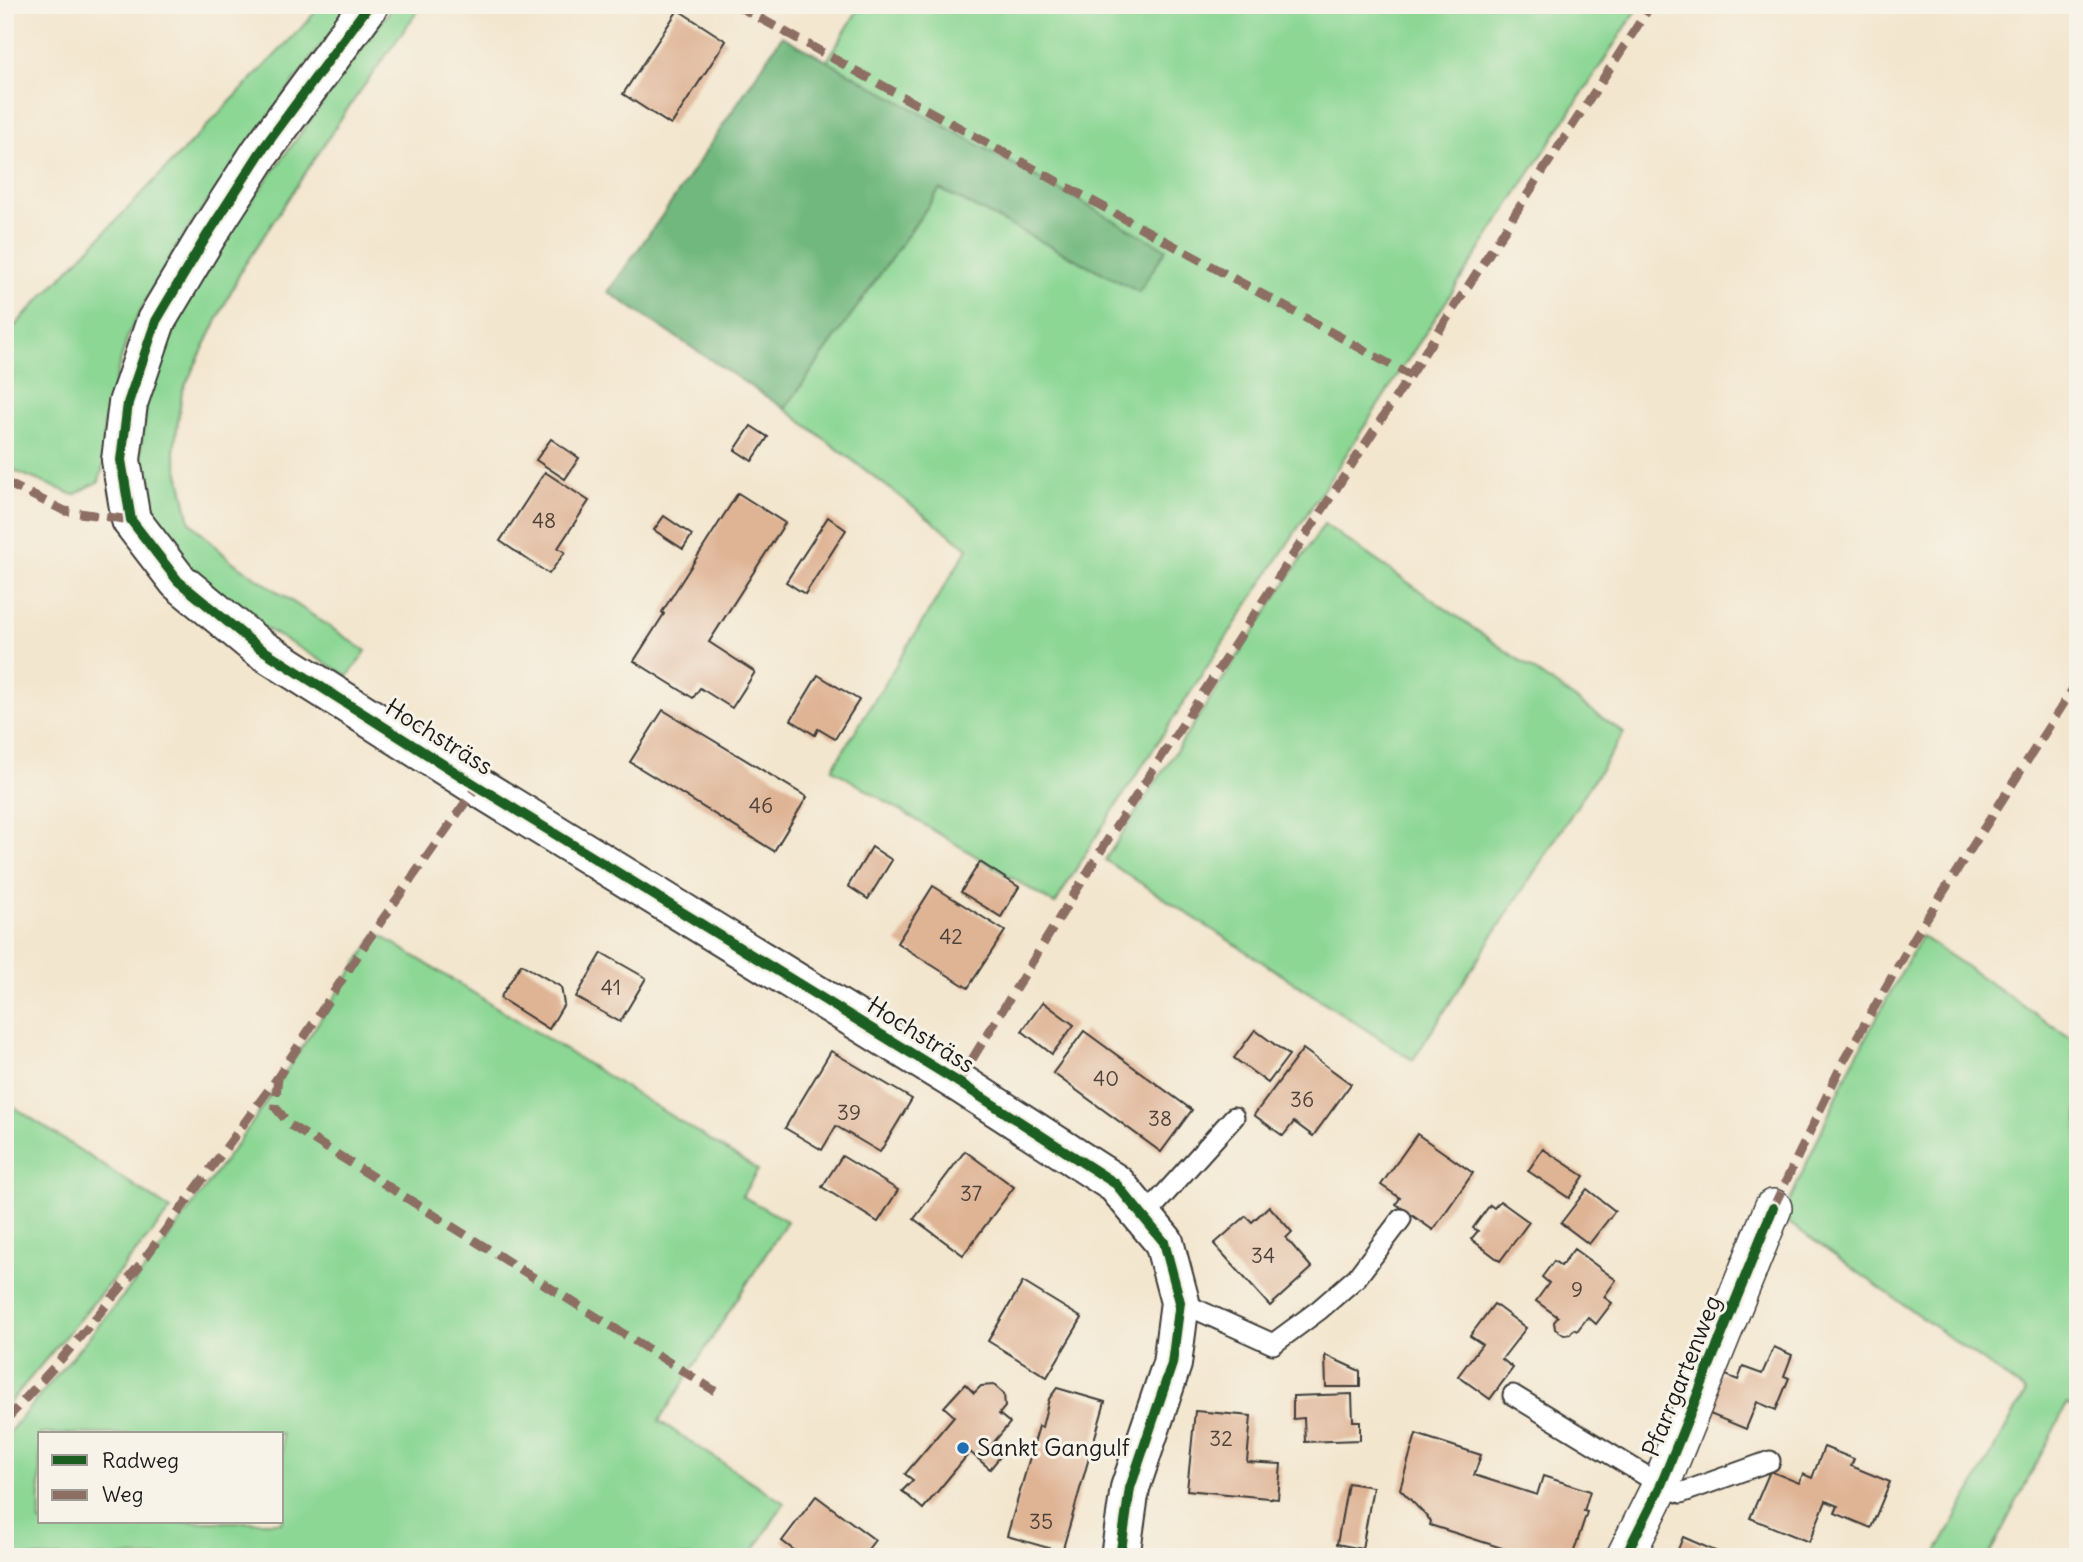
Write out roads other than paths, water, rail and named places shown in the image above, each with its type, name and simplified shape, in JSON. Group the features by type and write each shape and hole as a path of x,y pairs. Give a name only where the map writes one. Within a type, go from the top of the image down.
{"street":[{"name":"Hochsträss","path":"369,5 260,153 156,321 128,403 121,460 131,520 178,581 258,647 974,1092 1116,1184 1164,1242 1180,1302 1172,1364 1130,1488 1120,1557"},
{"name":"Pfarrgartenweg","path":"1625,1557 1661,1485 1773,1209"}],"lane":[{"path":"1144,1217 1234,1117"},
{"path":"1180,1302 1273,1344 1319,1310 1357,1277 1401,1219"},
{"path":"1513,1395 1661,1485 1681,1493 1770,1461"}],"place":[{"name":"Sankt Gangulf","path":"963,1448"}]}
